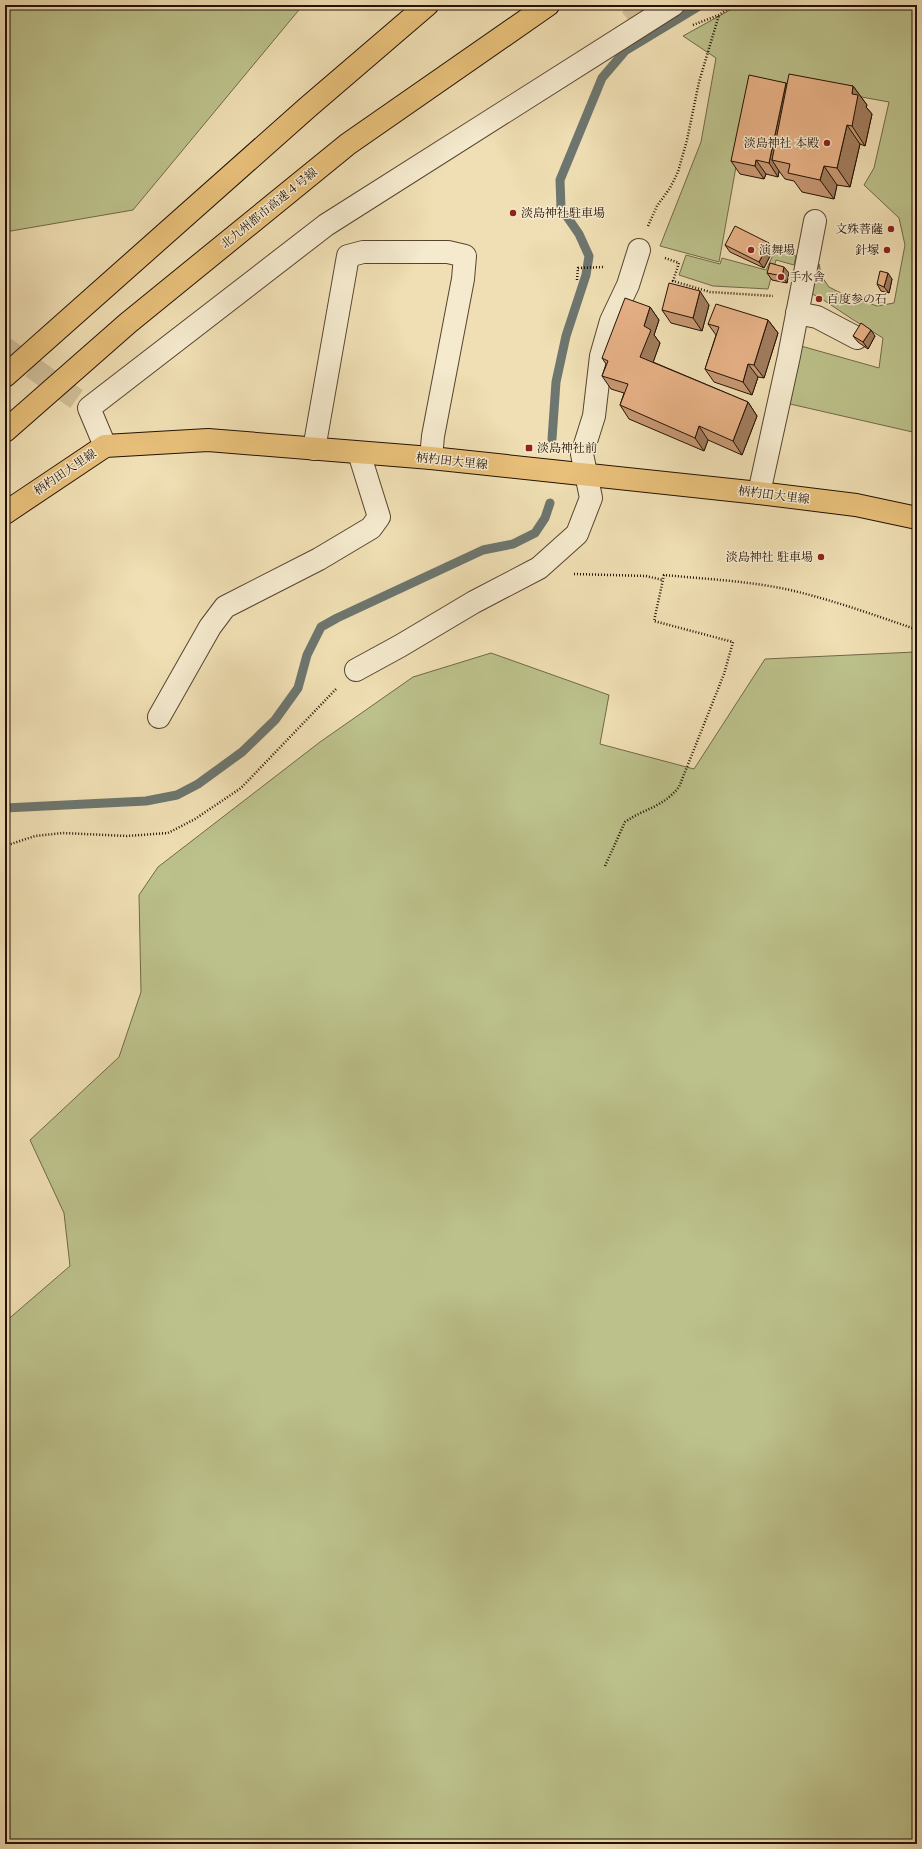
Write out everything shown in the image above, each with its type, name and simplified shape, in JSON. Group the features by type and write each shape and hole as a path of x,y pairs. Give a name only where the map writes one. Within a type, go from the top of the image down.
{"main road":[{"path":"5,376 308,107 427,5"},
{"name":"北九州都市高速４号線","path":"5,430 128,323 348,144 548,5"},
{"name":"柄杓田大里線","path":"5,513 105,446 208,440 431,458 586,476 759,493 856,505 917,518"}],"street":[{"path":"105,446 89,408 326,225 673,5"},
{"path":"759,493 765,470 815,221"},
{"path":"356,670 474,602 539,568 578,534 591,498 582,454 594,416 601,356 611,321 628,285 639,250"},
{"path":"314,449 348,256 363,252 448,252 465,256 463,279 433,436 431,458"},
{"path":"798,306 857,338"},
{"path":"159,717 210,626 225,607 319,559 371,528 379,517 359,453"}],"path":[{"path":"699,23 719,15 734,5"},
{"path":"719,15 699,82 687,140 678,172 670,188 657,206 639,250 679,263 673,281 710,292 788,296 798,306"},
{"path":"577,280 578,268 604,266 609,296 620,302"},
{"path":"539,568 552,574 646,576 663,580"},
{"path":"605,866 625,822 656,807 672,795 679,787 724,674 733,642 654,621 664,575 718,580 788,590 822,598 915,629"},
{"path":"5,846 35,836 63,833 127,836 168,833 195,819 241,788 356,670"}],"green space":[{"path":"5,5 303,5 133,210 5,232"},
{"path":"739,5 917,5 917,433 790,404 801,346 879,368 883,338 812,294 819,264 822,277 829,287 877,306 894,303 905,245 899,218 864,185 874,168 889,102 752,77 719,262 660,246 701,142 716,58 683,36"},
{"path":"775,251 796,256 794,265 776,260 768,289 713,286 679,275 686,255 720,264 722,258 766,270"},
{"path":"917,647 917,1844 5,1844 5,1322 70,1266 64,1213 30,1140 119,1057 141,992 139,895 158,867 320,742 413,677 491,653 609,695 600,744 694,769 765,659 915,652"}],"building":[{"path":"789,74 853,86 852,94 858,95 852,126 847,125 837,168 824,166 820,180 788,173 790,164 772,160"},
{"path":"749,75 786,83 769,163 756,160 755,166 731,161"},
{"path":"735,226 769,243 759,262 725,245"},
{"path":"770,263 784,267 782,276 767,273"},
{"path":"880,271 888,273 884,287 877,284"},
{"path":"669,283 700,291 693,318 662,310"},
{"path":"625,298 650,307 644,326 651,330 640,357 748,402 733,441 699,426 695,438 620,405 628,384 602,376 608,361 602,358"},
{"path":"716,304 768,320 754,365 748,364 743,382 705,369 719,327 708,324"},
{"path":"861,323 871,330 863,342 853,336"}],"waterway":[{"path":"552,439 556,382 566,336 586,275 589,256 579,234 561,208 560,180 602,78 625,51 701,5"},
{"path":"5,808 146,801 177,795 198,784 242,752 275,720 298,688 307,655 321,627 337,618 483,550 513,544 535,533 545,518 550,503"}],"tunnel":[{"path":"630,5 646,23"},
{"path":"5,348 89,408"}],"place":[{"name":"淡島神社 本殿","path":"827,143"},
{"name":"淡島神社駐車場","path":"513,213"},
{"name":"文殊菩薩","path":"891,229"},
{"name":"演舞場","path":"751,250"},
{"name":"針塚","path":"887,250"},
{"name":"手水舎","path":"781,277"},
{"name":"百度参の石","path":"819,299"},
{"name":"淡島神社前","path":"529,448"},
{"name":"淡島神社 駐車場","path":"821,557"}]}
